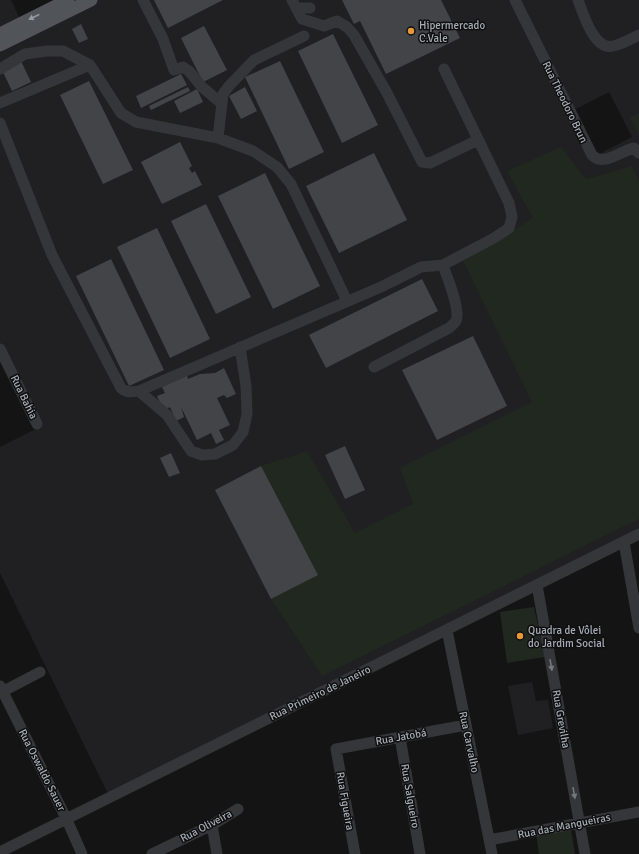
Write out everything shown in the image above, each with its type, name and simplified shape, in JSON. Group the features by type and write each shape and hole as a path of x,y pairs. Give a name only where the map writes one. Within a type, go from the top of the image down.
{"main road":[{"path":"57,11 68,0"},
{"path":"5,37 57,11 91,0"}],"street":[{"path":"143,0 163,39 174,70 183,67 190,71 202,87 221,103"},
{"name":"Rua Theodoro Brun","path":"515,0 592,155 596,160 603,161 634,148 639,153"},
{"path":"578,0 594,36 602,45 611,47 639,35"},
{"path":"294,4 310,8"},
{"path":"294,4 302,19 324,26 337,21 347,27 354,35 387,93 422,162 430,163 478,140"},
{"path":"218,138 221,103 223,94 229,86 254,60 304,36"},
{"path":"0,69 24,54 47,51 63,51 90,65 121,113 136,122 218,138 253,151 277,167 291,184 347,301"},
{"path":"0,103 90,65"},
{"path":"0,123 52,255 121,388 126,392 139,391 347,301 421,267 444,265 494,238 509,228 512,217 509,203 444,69"},
{"path":"374,367 449,328 456,322 458,315 444,265"},
{"path":"139,391 167,415 191,451 202,456 215,454 233,445 243,432 247,414 246,386 240,347"},
{"name":"Rua Bahia","path":"0,349 3,364 37,424"},
{"name":"Rua Primeiro de Janeiro","path":"0,852 67,820 639,534"},
{"path":"624,542 639,628"},
{"name":"Rua Grevilha","path":"537,585 585,854"},
{"name":"Rua Carvalho","path":"447,630 492,854"},
{"path":"1,690 40,672"},
{"name":"Rua Oswaldo Sauer","path":"1,690 67,820 82,854"},
{"name":"Rua Jatobá","path":"336,748 400,738 466,725"},
{"name":"Rua Salgueiro","path":"400,738 420,854"},
{"name":"Rua Figueira","path":"336,748 355,854"},
{"name":"Rua Oliveira","path":"153,854 212,825 238,809"},
{"name":"Rua das Mangueiras","path":"489,840 639,812"},
{"path":"212,825 217,854"}],"shaded area":[{"path":"0,0 11,0 22,23 0,34"},
{"path":"91,0 639,0 639,534 110,798 0,573 0,447 38,428 0,349 0,45","holes":["609,92 632,137 593,157 570,112"]},
{"path":"639,113 639,135 630,117"},
{"path":"561,147 586,179 632,166 639,181 639,519 322,676 271,599 317,574 261,466 307,451 355,533 413,504 400,468 532,402 463,261 533,218 507,171"},
{"path":"534,607 545,657 507,663 500,612"},
{"path":"532,682 536,701 548,700 553,728 518,735 508,686"},
{"path":"571,829 575,854 539,854 536,834"}],"building":[{"path":"154,0 223,0 168,28"},
{"name":"Hipermercado C.Vale","path":"342,0 441,0 460,38 386,74 360,21 354,24"},
{"path":"81,24 88,39 79,43 72,29"},
{"path":"204,26 227,70 203,82 181,38"},
{"path":"333,34 378,125 342,143 298,51"},
{"path":"21,61 31,82 12,91 2,70"},
{"path":"280,61 324,152 289,169 245,77"},
{"path":"181,74 187,85 141,108 136,96"},
{"path":"89,81 133,170 103,184 60,95"},
{"path":"188,87 190,91 151,110 149,106"},
{"path":"245,87 257,111 241,119 229,96"},
{"path":"197,89 203,102 180,113 174,101"},
{"path":"180,142 192,166 189,168 192,173 195,171 202,185 162,204 141,162"},
{"path":"374,153 407,220 339,253 306,186"},
{"path":"265,173 320,286 273,309 218,196"},
{"path":"206,204 251,297 216,314 171,221"},
{"path":"157,228 210,339 170,358 117,247"},
{"path":"111,259 164,370 129,386 76,276"},
{"path":"422,279 438,311 326,368 309,335"},
{"path":"473,336 507,406 437,440 402,370"},
{"path":"224,368 236,394 227,398 224,395 217,398 230,425 219,430 224,440 216,444 211,433 197,440 181,407 184,417 176,421 170,407 163,411 157,396 165,393 162,387 187,375 188,379 200,374 215,373"},
{"path":"345,446 365,490 345,499 325,455"},
{"path":"171,453 180,473 169,477 160,458"},
{"path":"261,466 318,575 271,599 215,490"}],"place":[{"name":"Hipermercado C.Vale","path":"411,31"},
{"name":"Quadra de Vôlei do Jardim Social","path":"520,636"}]}
